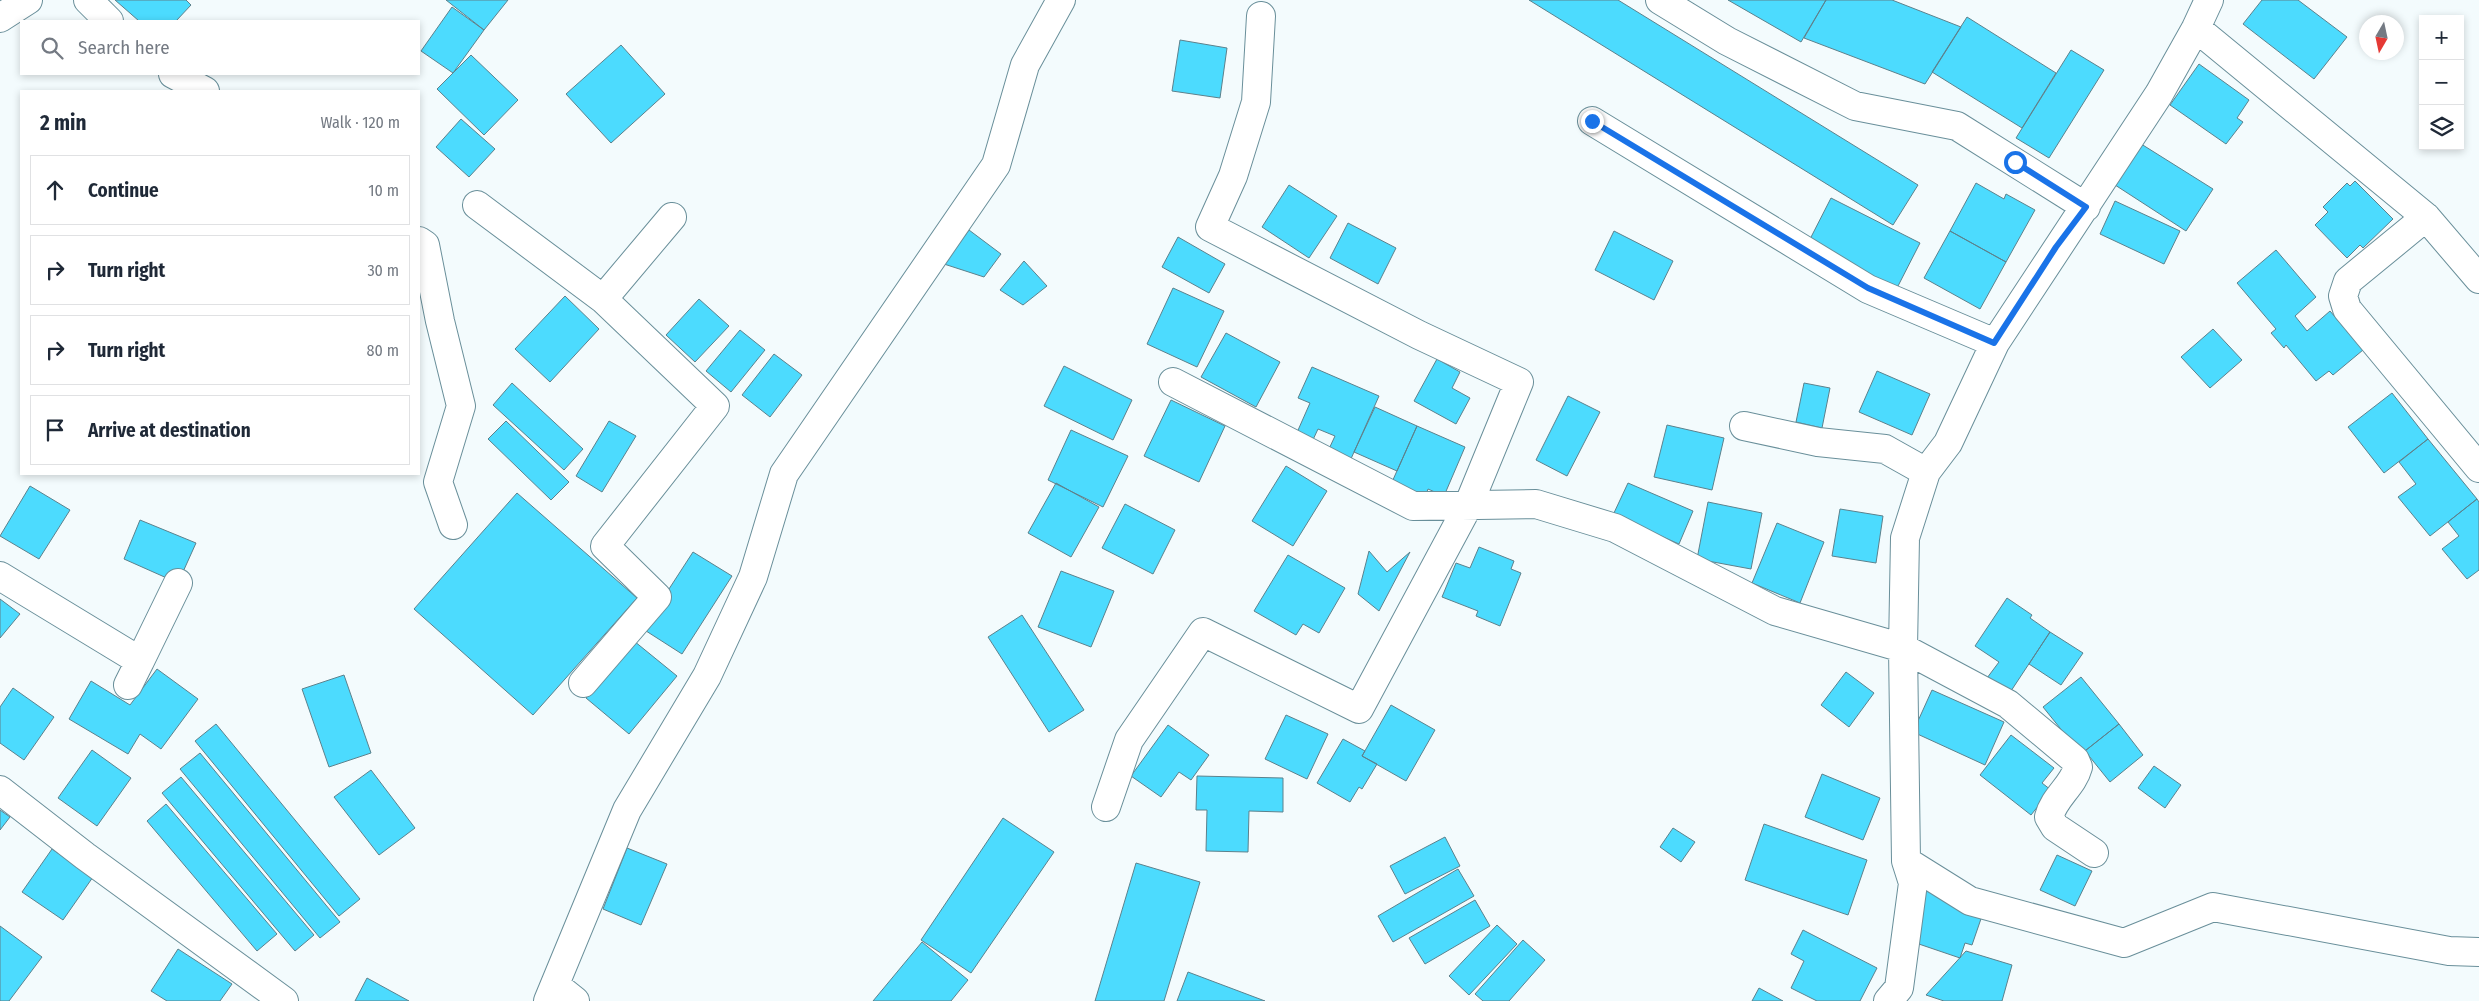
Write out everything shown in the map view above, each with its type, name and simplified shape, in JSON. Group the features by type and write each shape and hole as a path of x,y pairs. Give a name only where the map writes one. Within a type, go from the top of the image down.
{"street":[{"path":"0,18 28,0"},
{"path":"88,0 108,20"},
{"path":"559,996 627,810 707,676 753,578 784,474 996,165 1025,65 1061,0"},
{"path":"1660,0 1728,41 1855,106 1957,126 2086,207"},
{"path":"1888,1001 1899,988 1913,883 1906,861 1903,648 1905,538 1926,472 1948,443 1994,343 2056,247 2086,207 2159,94 2196,28 2209,0"},
{"path":"1106,807 1128,740 1203,632 1359,709 1468,506 1519,382 1418,335 1210,227 1233,176 1256,102 1261,16"},
{"path":"2196,28 2426,217 2479,279"},
{"path":"175,75 203,90"},
{"path":"1592,121 1868,288 1994,343"},
{"path":"477,205 603,299 715,406 605,546 656,597 583,683"},
{"path":"603,299 672,217"},
{"path":"2426,217 2348,281 2343,296 2347,310 2479,468"},
{"path":"420,242 425,245 460,406 438,482 453,525"},
{"path":"1173,382 1413,506 1536,504 1615,528 1775,611 1903,648 2008,704 2075,760 2078,767 2076,776 2052,807 2049,817 2055,827 2094,853"},
{"path":"1744,426 1818,442 1885,449 1926,472"},
{"path":"0,576 140,661"},
{"path":"128,685 178,583"},
{"path":"0,790 85,856 284,1001"},
{"path":"1906,861 1970,902 2124,943 2212,907 2449,951 2479,952"}],"building":[{"path":"115,0 186,0 191,5 177,20 138,20"},
{"path":"446,0 508,0 484,30"},
{"path":"1529,0 1618,0 1918,185 1893,225"},
{"path":"1728,0 1826,0 1801,42"},
{"path":"1826,0 1892,0 1961,27 1925,84 1804,38"},
{"path":"2262,0 2298,0 2347,37 2314,79 2243,24"},
{"path":"452,7 484,30 453,73 421,51"},
{"path":"1967,17 2056,73 2022,128 1932,72"},
{"path":"1180,40 1227,48 1220,98 1172,91"},
{"path":"621,45 665,94 611,143 566,94"},
{"path":"2071,50 2104,70 2049,158 2016,138"},
{"path":"471,55 518,100 484,135 437,89"},
{"path":"2199,64 2249,100 2237,118 2243,122 2226,144 2170,105"},
{"path":"461,119 495,149 469,177 436,147"},
{"path":"2138,142 2213,189 2186,231 2112,183"},
{"path":"2355,181 2393,219 2363,248 2360,245 2347,258 2315,225 2328,212 2323,207 2347,183 2350,186"},
{"path":"1976,183 2004,199 2006,194 2035,210 2006,262 1950,231"},
{"path":"1289,185 1337,216 1309,258 1262,227"},
{"path":"1831,198 1920,243 1897,288 1808,243"},
{"path":"2115,201 2180,231 2164,264 2100,234"},
{"path":"1348,223 1396,248 1378,284 1330,258"},
{"path":"969,230 1001,254 984,277 944,264"},
{"path":"1614,231 1673,261 1654,300 1595,270"},
{"path":"1950,231 2006,262 1980,309 1924,278"},
{"path":"1178,237 1225,264 1209,293 1162,267"},
{"path":"2276,250 2316,297 2295,316 2307,331 2330,311 2363,350 2333,375 2329,371 2316,381 2286,345 2284,348 2271,333 2276,329 2237,283"},
{"path":"1024,261 1047,286 1023,305 1000,290"},
{"path":"1173,288 1224,311 1197,367 1147,344"},
{"path":"565,296 599,329 550,382 515,349"},
{"path":"699,299 729,326 695,362 666,335"},
{"path":"2213,329 2242,360 2210,388 2181,357"},
{"path":"740,330 765,350 731,392 706,371"},
{"path":"1226,333 1280,362 1256,407 1201,377"},
{"path":"774,354 802,375 770,417 742,395"},
{"path":"1437,359 1460,372 1452,388 1470,398 1456,424 1414,401"},
{"path":"1064,366 1132,400 1113,440 1044,406"},
{"path":"1312,367 1379,396 1350,461 1328,451 1335,436 1318,429 1311,444 1295,437 1310,403 1298,398"},
{"path":"1877,371 1930,394 1912,435 1859,412"},
{"path":"512,383 583,449 564,470 493,405"},
{"path":"1804,383 1830,388 1822,428 1796,422"},
{"path":"2392,393 2428,439 2384,473 2348,427"},
{"path":"1568,396 1600,412 1567,476 1536,460"},
{"path":"1171,400 1225,426 1199,482 1144,456"},
{"path":"1375,407 1417,426 1397,471 1354,452"},
{"path":"506,421 569,482 551,500 488,439"},
{"path":"609,421 636,436 602,492 576,476"},
{"path":"1667,425 1724,438 1712,490 1654,477"},
{"path":"1417,426 1465,447 1444,496 1428,489 1425,497 1392,482"},
{"path":"1071,430 1128,456 1103,507 1048,480"},
{"path":"2428,439 2477,499 2430,536 2398,497 2416,484 2399,462"},
{"path":"1286,466 1327,491 1293,546 1252,521"},
{"path":"1056,483 1099,507 1071,557 1028,533"},
{"path":"1628,483 1693,511 1679,544 1613,515"},
{"path":"30,486 70,510 39,559 0,536"},
{"path":"517,493 637,598 533,715 414,609"},
{"path":"2477,499 2479,502 2479,570 2467,579 2442,549 2459,536 2448,522"},
{"path":"1708,502 1762,513 1751,569 1697,559"},
{"path":"1125,504 1175,530 1153,574 1102,548"},
{"path":"1840,509 1883,516 1876,563 1832,556"},
{"path":"140,520 196,543 178,583 124,559"},
{"path":"1777,523 1824,542 1800,603 1752,583"},
{"path":"1479,547 1514,561 1511,569 1521,573 1500,626 1476,616 1478,611 1442,597 1456,563 1470,568"},
{"path":"1369,551 1387,572 1410,552 1379,611 1358,594"},
{"path":"693,552 732,576 682,654 643,629"},
{"path":"1288,555 1345,588 1319,633 1303,624 1296,635 1254,611"},
{"path":"1061,571 1114,591 1091,647 1038,627"},
{"path":"2007,598 2032,615 2030,618 2050,632 2007,697 1984,682 1999,662 1975,646"},
{"path":"0,599 20,614 0,638"},
{"path":"1022,615 1084,710 1049,732 988,637"},
{"path":"2050,632 2083,653 2061,685 2029,664"},
{"path":"634,641 677,676 629,734 586,698"},
{"path":"157,669 198,699 161,749 140,734 128,754 69,719 91,681 130,705"},
{"path":"1846,672 1874,693 1849,727 1821,705"},
{"path":"344,675 371,753 329,767 302,689"},
{"path":"2081,677 2119,724 2081,754 2043,707"},
{"path":"13,688 54,717 24,760 0,743 0,707"},
{"path":"1932,690 2004,722 1985,765 1913,732"},
{"path":"1391,705 1435,730 1406,781 1362,756"},
{"path":"1286,715 1328,734 1307,779 1265,759"},
{"path":"216,724 360,899 339,916 195,741"},
{"path":"2119,724 2143,755 2110,782 2085,751"},
{"path":"1168,725 1209,755 1191,780 1179,772 1161,797 1131,776"},
{"path":"2011,735 2054,768 2042,783 2051,790 2031,815 1980,775"},
{"path":"1343,739 1365,751 1362,756 1377,764 1362,789 1359,787 1350,802 1317,783"},
{"path":"92,750 131,778 97,826 58,798"},
{"path":"200,753 340,922 320,938 180,769"},
{"path":"2154,766 2181,785 2165,808 2138,788"},
{"path":"371,770 415,828 379,855 334,797"},
{"path":"1822,774 1880,798 1863,840 1805,817"},
{"path":"1197,776 1283,778 1283,812 1249,811 1248,852 1206,851 1207,810 1196,810"},
{"path":"181,777 314,935 295,951 162,793"},
{"path":"166,804 277,934 257,951 147,821"},
{"path":"0,810 10,817 0,830"},
{"path":"1003,818 1054,852 971,973 921,940"},
{"path":"1764,824 1867,860 1848,915 1745,880"},
{"path":"1673,828 1695,842 1681,862 1660,847"},
{"path":"1445,837 1460,866 1405,894 1390,866"},
{"path":"627,848 667,864 641,925 603,909"},
{"path":"52,849 93,877 63,920 22,892"},
{"path":"2057,855 2092,871 2075,906 2040,890"},
{"path":"1136,863 1200,882 1164,1001 1095,1001"},
{"path":"1458,869 1474,896 1393,942 1378,916"},
{"path":"1926,891 1984,910 1972,945 1965,943 1960,958 1910,941"},
{"path":"1475,900 1490,926 1425,964 1409,938"},
{"path":"1497,925 1517,944 1469,995 1449,976"},
{"path":"0,926 42,957 9,1001 0,1001"},
{"path":"1803,930 1877,968 1860,1001 1817,1001 1791,988 1804,961 1791,954"},
{"path":"1523,940 1545,960 1509,1001 1483,1001 1475,994"},
{"path":"922,942 968,980 951,1001 873,1001"},
{"path":"178,949 232,984 220,1001 167,1001 151,991"},
{"path":"1966,951 2012,965 2002,1001 1944,1001 1926,995"},
{"path":"1188,972 1265,1001 1177,1001"},
{"path":"367,978 409,1001 355,1001"},
{"path":"1759,988 1783,1001 1752,1001"}],"route":[{"path":"1592,121 1868,288 1994,343 2056,247 2086,207 2015,162"}]}
